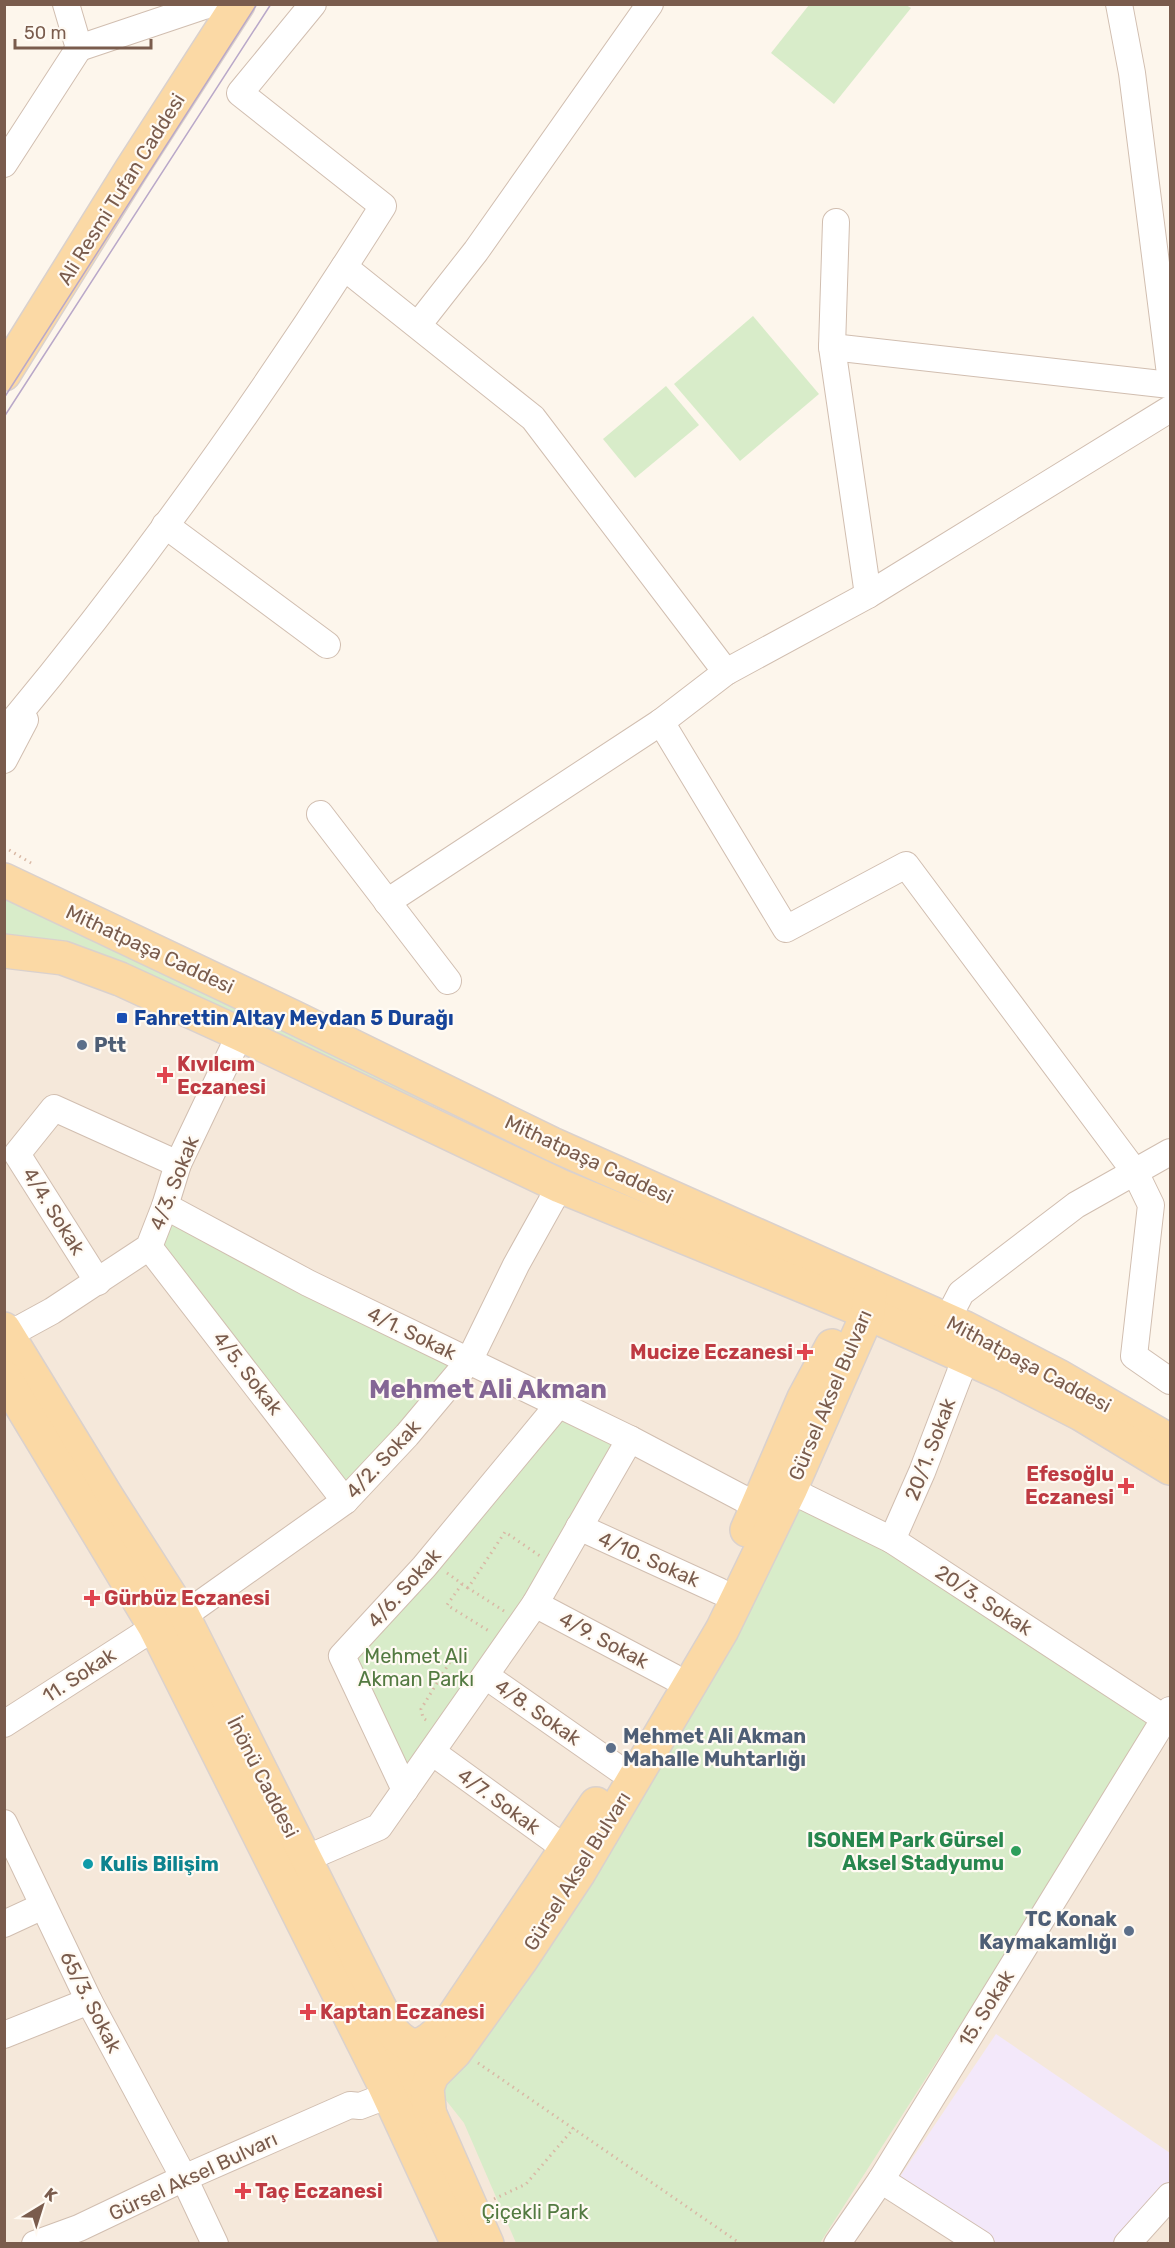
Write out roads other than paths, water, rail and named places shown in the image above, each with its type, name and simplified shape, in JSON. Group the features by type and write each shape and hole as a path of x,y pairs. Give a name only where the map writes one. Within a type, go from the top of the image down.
{"main road":[{"name":"Ali Resmi Tufan Caddesi","path":"4,374 238,4"},
{"name":"Mithatpaşa Caddesi","path":"4,880 293,1017 552,1144 863,1302"},
{"name":"Mithatpaşa Caddesi","path":"4,951 63,958 120,979 560,1186 1060,1377 1170,1441"},
{"name":"Gürsel Aksel Bulvarı","path":"417,2074 521,1960 578,1874 722,1630 790,1490 863,1302"},
{"name":"Gürsel Aksel Bulvarı","path":"417,2074 619,1769 674,1677 719,1591 804,1398 863,1302"},
{"name":"Mithatpaşa Caddesi","path":"935,1329 966,1357 1005,1374 1081,1414 1170,1468"},
{"name":"İnönü Caddesi","path":"6,1332 305,1859 390,2028 401,2039 416,2045 417,2074 458,2244"},
{"name":"İnönü Caddesi","path":"4,1377 169,1622 417,2074 487,2244"},
{"path":"758,1506 790,1490"}],"street":[{"path":"66,4 79,48"},
{"path":"4,164 79,48 210,4"},
{"path":"4,732 42,687 165,525 267,384 383,206 240,93 314,4"},
{"path":"418,325 483,242 650,4"},
{"path":"1119,4 1132,73 1170,374"},
{"path":"836,222 832,347 868,595"},
{"path":"344,267 533,418 726,672"},
{"path":"832,347 1170,385"},
{"path":"387,902 661,722 726,672 868,595 1170,409"},
{"path":"165,525 327,645"},
{"path":"4,760 42,687"},
{"path":"661,722 786,929 906,866 1135,1172 1151,1205 1134,1356 1170,1381"},
{"path":"320,814 448,981"},
{"name":"4/3. Sokak","path":"6,1332 52,1311 149,1247 178,1164 240,1034"},
{"name":"4/4. Sokak","path":"98,1282 17,1154 54,1108 178,1164"},
{"path":"935,1329 962,1293 1076,1205 1170,1152"},
{"name":"4/2. Sokak","path":"169,1622 345,1501 407,1435 469,1361 516,1265 560,1186"},
{"name":"4/1. Sokak","path":"165,1206 308,1283 630,1438 758,1506"},
{"name":"4/5. Sokak","path":"149,1247 345,1501"},
{"name":"20/1. Sokak","path":"892,1540 922,1472 966,1357"},
{"name":"4/6. Sokak","path":"405,1790 342,1656 424,1567 559,1404"},
{"path":"305,1859 379,1827 438,1743 478,1672 536,1604 630,1438"},
{"name":"20/3. Sokak","path":"790,1490 892,1540 1169,1717"},
{"name":"4/10. Sokak","path":"579,1527 719,1591"},
{"name":"4/9. Sokak","path":"536,1604 674,1677"},
{"name":"11. Sokak","path":"4,1724 169,1622"},
{"name":"4/8. Sokak","path":"478,1672 619,1769"},
{"name":"15. Sokak","path":"837,2244 881,2180 1169,1717"},
{"name":"4/7. Sokak","path":"438,1743 566,1849"},
{"name":"65/3. Sokak","path":"4,1823 89,2001 184,2178 215,2244"},
{"path":"4,1924 43,1906"},
{"path":"4,2035 89,2001"},
{"name":"Gürsel Aksel Bulvarı","path":"34,2244 80,2228 184,2178 350,2105 356,2096 417,2074"},
{"path":"881,2180 981,2244"},
{"path":"1127,2244 1170,2196"}],"tram line":[{"path":"4,398 257,4"},
{"path":"4,417 271,4"}],"place":[{"name":"Fahrettin Altay Meydan 5 Durağı","path":"122,1018"},
{"name":"Ptt","path":"82,1045"},
{"name":"Kıvılcım Eczanesi","path":"165,1075"},
{"name":"Mucize Eczanesi","path":"805,1352"},
{"name":"Efesoğlu Eczanesi","path":"1126,1486"},
{"name":"Gürbüz Eczanesi","path":"92,1598"},
{"name":"Mehmet Ali Akman Mahalle Muhtarlığı","path":"611,1748"},
{"name":"ISONEM Park Gürsel Aksel Stadyumu","path":"1016,1851"},
{"name":"Kulis Bilişim","path":"88,1864"},
{"name":"TC Konak Kaymakamlığı","path":"1129,1931"},
{"name":"Kaptan Eczanesi","path":"308,2012"},
{"name":"Taç Eczanesi","path":"243,2191"}],"district":[{"name":"Mehmet Ali Akman","path":"488,1389"}],"park label":[{"name":"Mehmet Ali Akman Parkı","path":"416,1668"},
{"name":"Çiçekli Park","path":"535,2212"}]}
